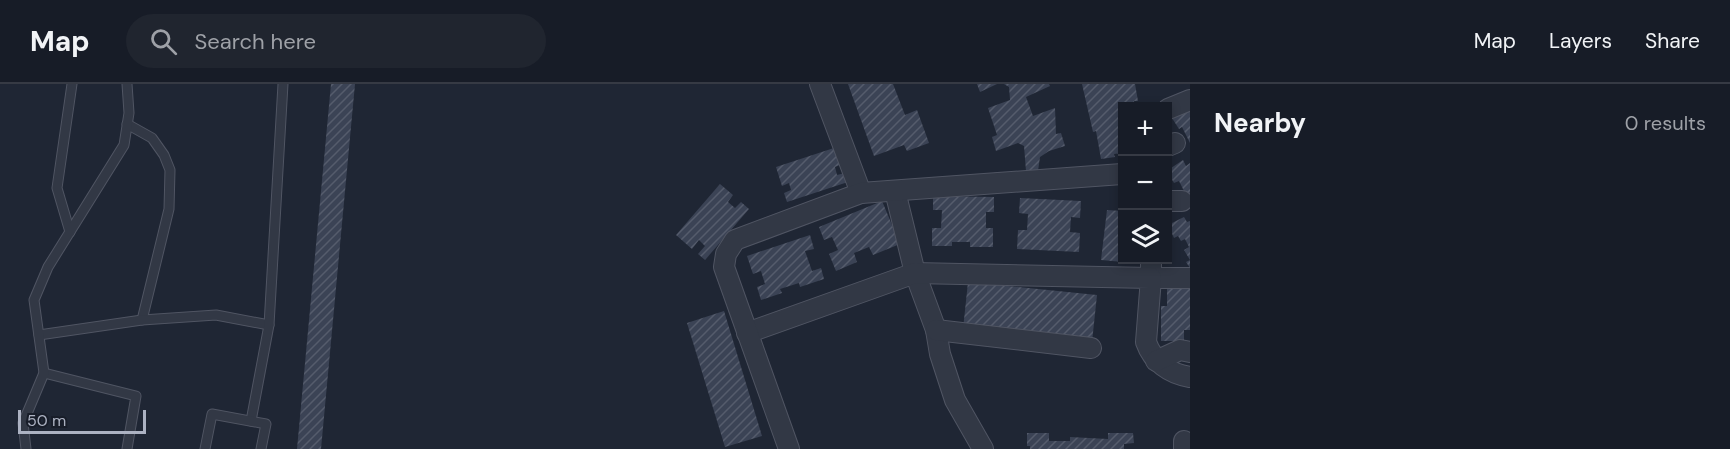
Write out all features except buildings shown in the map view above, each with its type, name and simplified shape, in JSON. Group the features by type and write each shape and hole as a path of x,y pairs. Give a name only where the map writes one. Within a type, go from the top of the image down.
{"street":[{"path":"820,84 861,193"},
{"path":"1172,107 1190,100"},
{"path":"789,449 724,267 726,254 735,240 861,193 1118,174"},
{"path":"894,191 915,273 936,330 940,354 955,400 983,449"},
{"path":"747,333 915,273 1157,269 1190,278"},
{"path":"1157,269 1146,342 1149,352 1156,361 1177,375 1190,377"},
{"path":"936,330 1091,348"},
{"path":"1156,361 1180,350 1190,352"}],"lane":[{"path":"70,232 57,188 72,84"},
{"path":"26,449 24,423 44,373 34,300 48,267 124,145 129,113 127,84"},
{"path":"251,421 269,326 281,85"},
{"path":"127,124 152,138 164,155 170,170 169,209 142,320"},
{"path":"39,334 142,320 216,315 269,326"},
{"path":"44,373 136,396 127,449"},
{"path":"205,449 212,414 266,424 261,449"}]}
